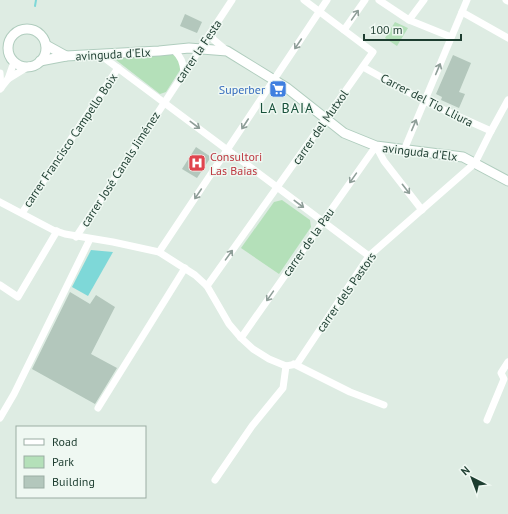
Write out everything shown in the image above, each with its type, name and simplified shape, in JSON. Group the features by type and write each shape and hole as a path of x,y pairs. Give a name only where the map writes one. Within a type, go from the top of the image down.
{"main road":[{"path":"0,54 12,59 22,66 32,66 40,61 46,51 44,39 40,34 33,30 23,29 18,31 9,41 8,52 12,59"},
{"path":"0,46 9,41"},
{"name":"avinguda d'Elx","path":"46,45 66,56"},
{"name":"avinguda d'Elx","path":"40,61 66,56 201,48 227,51 287,88 344,133 376,146 463,157 508,181"}],"street":[{"name":"carrer la Festa","path":"164,102 232,0"},
{"path":"304,0 344,30 365,0"},
{"path":"159,252 327,0"},
{"path":"379,0 409,20 451,37"},
{"path":"409,20 424,0"},
{"path":"404,150 466,0"},
{"path":"462,12 508,38"},
{"name":"carrer del Mutxol","path":"207,286 373,52 344,30"},
{"path":"210,34 214,40 227,51"},
{"path":"174,50 180,56 183,63 184,72"},
{"path":"99,54 369,256"},
{"path":"8,79 12,59"},
{"path":"0,89 8,79 28,66"},
{"name":"Carrer del Tio Lliura","path":"363,67 424,101 491,131"},
{"name":"carrer Francisco Campello Boix","path":"22,213 118,68"},
{"path":"0,73 0,89"},
{"path":"476,163 508,100"},
{"name":"carrer José Canals Jiménez","path":"76,237 164,102"},
{"path":"376,146 384,161 422,210"},
{"name":"carrer de la Pau","path":"241,338 376,146"},
{"name":"carrer dels Pastors","path":"296,364 369,256 476,163"},
{"path":"0,202 57,231 76,237 90,238 159,252 195,275 207,286 229,324 253,349 269,359 286,366 296,364 350,392 384,405"},
{"path":"0,285 18,297 57,231"},
{"path":"0,418 14,394 90,238"},
{"path":"98,408 185,268"},
{"path":"487,420 504,379 501,373 508,362"},
{"path":"215,480 252,426 283,388 286,366"}],"green space":[{"path":"395,22 408,28 397,46 385,38"},
{"path":"176,54 182,67 166,92 160,94 116,60 118,58"},
{"path":"282,200 310,220 311,227 279,274 241,248 274,202"}],"water":[{"path":"91,250 113,252 88,296 72,287"}],"building":[{"path":"185,14 202,22 197,33 180,26"},
{"path":"453,55 471,63 459,92 465,94 459,108 441,100 442,97 436,94"},
{"name":"Consultori Las Baias","path":"196,147 211,157 197,178 182,169"},
{"path":"70,292 90,304 96,295 115,307 91,354 117,368 95,404 32,369"}],"waterway":[{"path":"35,6 36,0"}],"place":[{"name":"Superber","path":"278,89"},
{"name":"Consultori Las Baias","path":"197,163"}],"district":[{"name":"LA BAIA","path":"287,108"}]}
